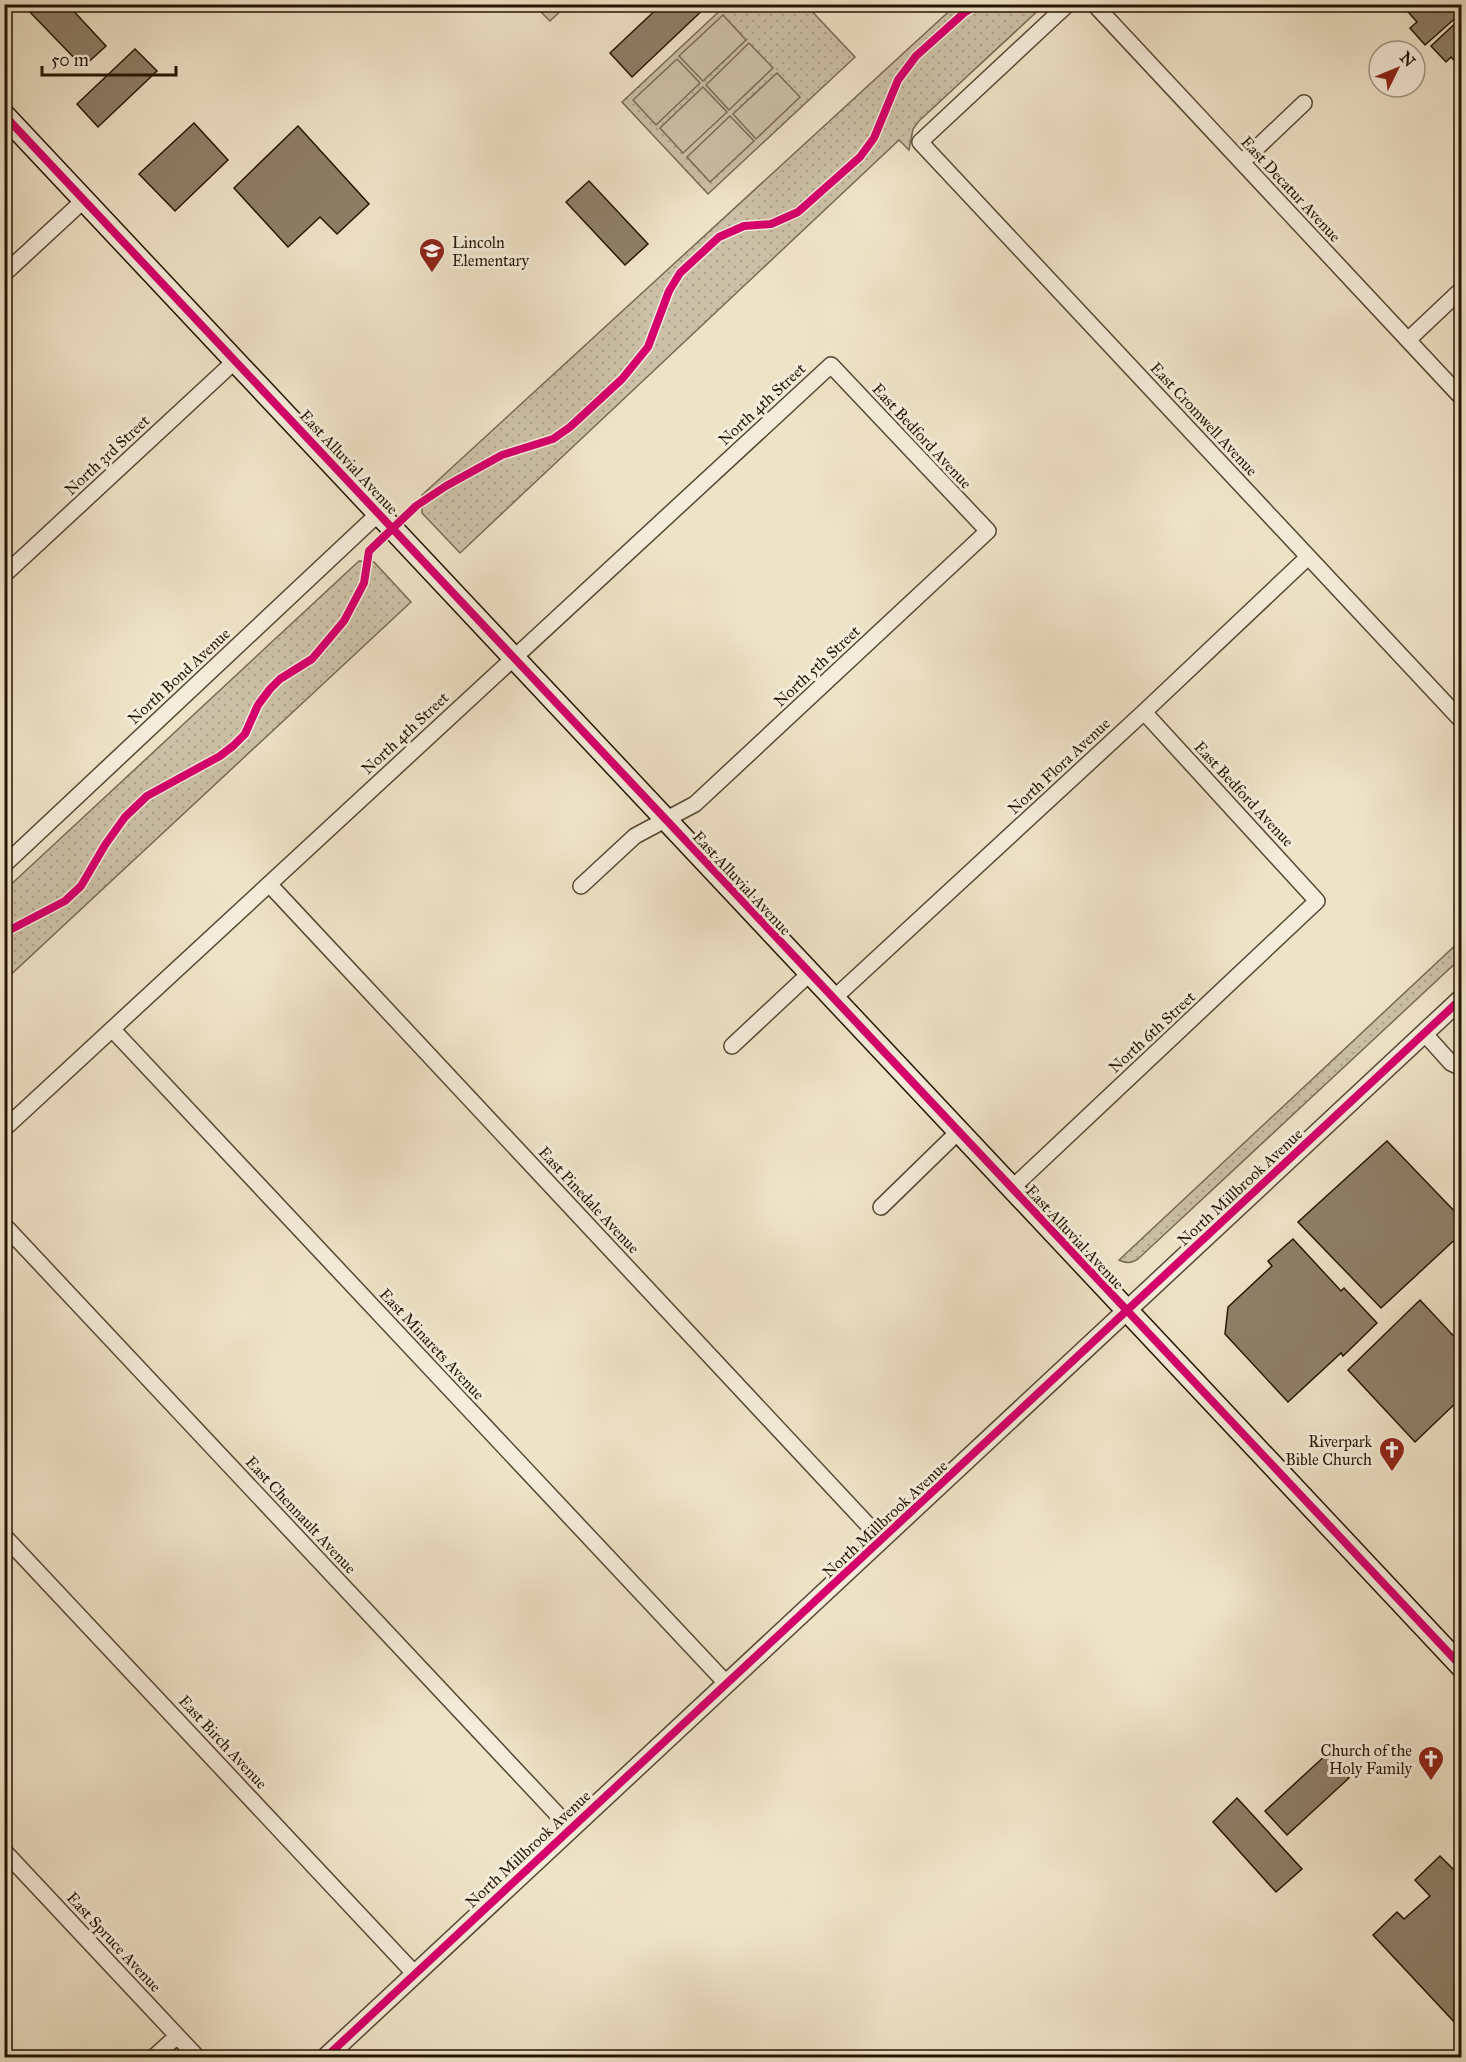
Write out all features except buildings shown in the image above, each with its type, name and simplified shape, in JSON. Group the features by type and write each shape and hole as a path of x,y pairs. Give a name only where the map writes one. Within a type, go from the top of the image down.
{"main road":[{"name":"East Alluvial Avenue","path":"4,116 1461,1667"}],"street":[{"name":"East Cromwell Avenue","path":"1068,4 920,142 1461,721"},
{"name":"East Decatur Avenue","path":"1094,4 1461,398"},
{"path":"1242,162 1304,103"},
{"path":"4,274 84,200"},
{"path":"1408,340 1461,289"},
{"name":"North 3rd Street","path":"4,575 235,361"},
{"name":"East Bedford Avenue","path":"831,365 988,531"},
{"name":"North 4th Street","path":"4,1129 831,365"},
{"name":"North Bond Avenue","path":"4,865 378,514"},
{"name":"North 5th Street","path":"665,820 695,804 988,531"},
{"name":"North Flora Avenue","path":"833,999 1308,557"},
{"name":"East Bedford Avenue","path":"1144,712 1317,901"},
{"path":"581,886 636,836 665,820"},
{"name":"East Pinedale Avenue","path":"269,884 882,1540"},
{"name":"North 6th Street","path":"1011,1189 1317,901"},
{"path":"732,1046 809,974"},
{"name":"North Millbrook Avenue","path":"325,2058 1424,1034 1458,1007"},
{"name":"East Minarets Avenue","path":"112,1029 726,1683"},
{"path":"1424,1034 1451,1064 1461,1068"},
{"path":"880,1207 958,1132"},
{"name":"East Chennault Avenue","path":"4,1225 571,1829"},
{"name":"East Birch Avenue","path":"4,1536 414,1973"},
{"name":"East Spruce Avenue","path":"4,1851 198,2058"},
{"path":"153,2058 177,2036"}],"shaded area":[{"path":"957,4 1044,5 919,121 913,129 909,150 899,140 460,553 422,513 422,495"},
{"path":"534,5 567,5 550,21"},
{"path":"726,5 806,5 855,57 708,194 622,102"},
{"path":"723,15 746,40 703,81 679,56"},
{"path":"749,43 773,68 729,110 706,85"},
{"path":"677,59 700,83 656,125 633,100"},
{"path":"777,73 800,97 756,139 733,114"},
{"path":"703,87 727,112 683,153 660,128"},
{"path":"730,116 754,141 710,182 687,157"},
{"path":"359,561 374,562 411,602 5,980 5,890"},
{"path":"1461,940 1461,958 1138,1259 1129,1262 1119,1260"}],"cycle path":[{"path":"4,933 65,901 81,886 105,845 125,817 147,796 220,756 245,734 258,705 270,689 280,679 312,659 344,621 364,583 369,551 416,506 446,486 502,455 553,439 570,427 622,379 648,347 669,291 680,273 719,237 744,226 771,224 798,212 860,157 874,138 898,80 916,56 964,13 978,4"},
{"path":"4,115 1462,1667"},
{"path":"325,2058 1462,998"}],"place":[{"name":"Lincoln Elementary","path":"432,274"},
{"name":"Riverpark Bible Church","path":"1392,1473"},
{"name":"Church of the Holy Family","path":"1431,1782"}]}
